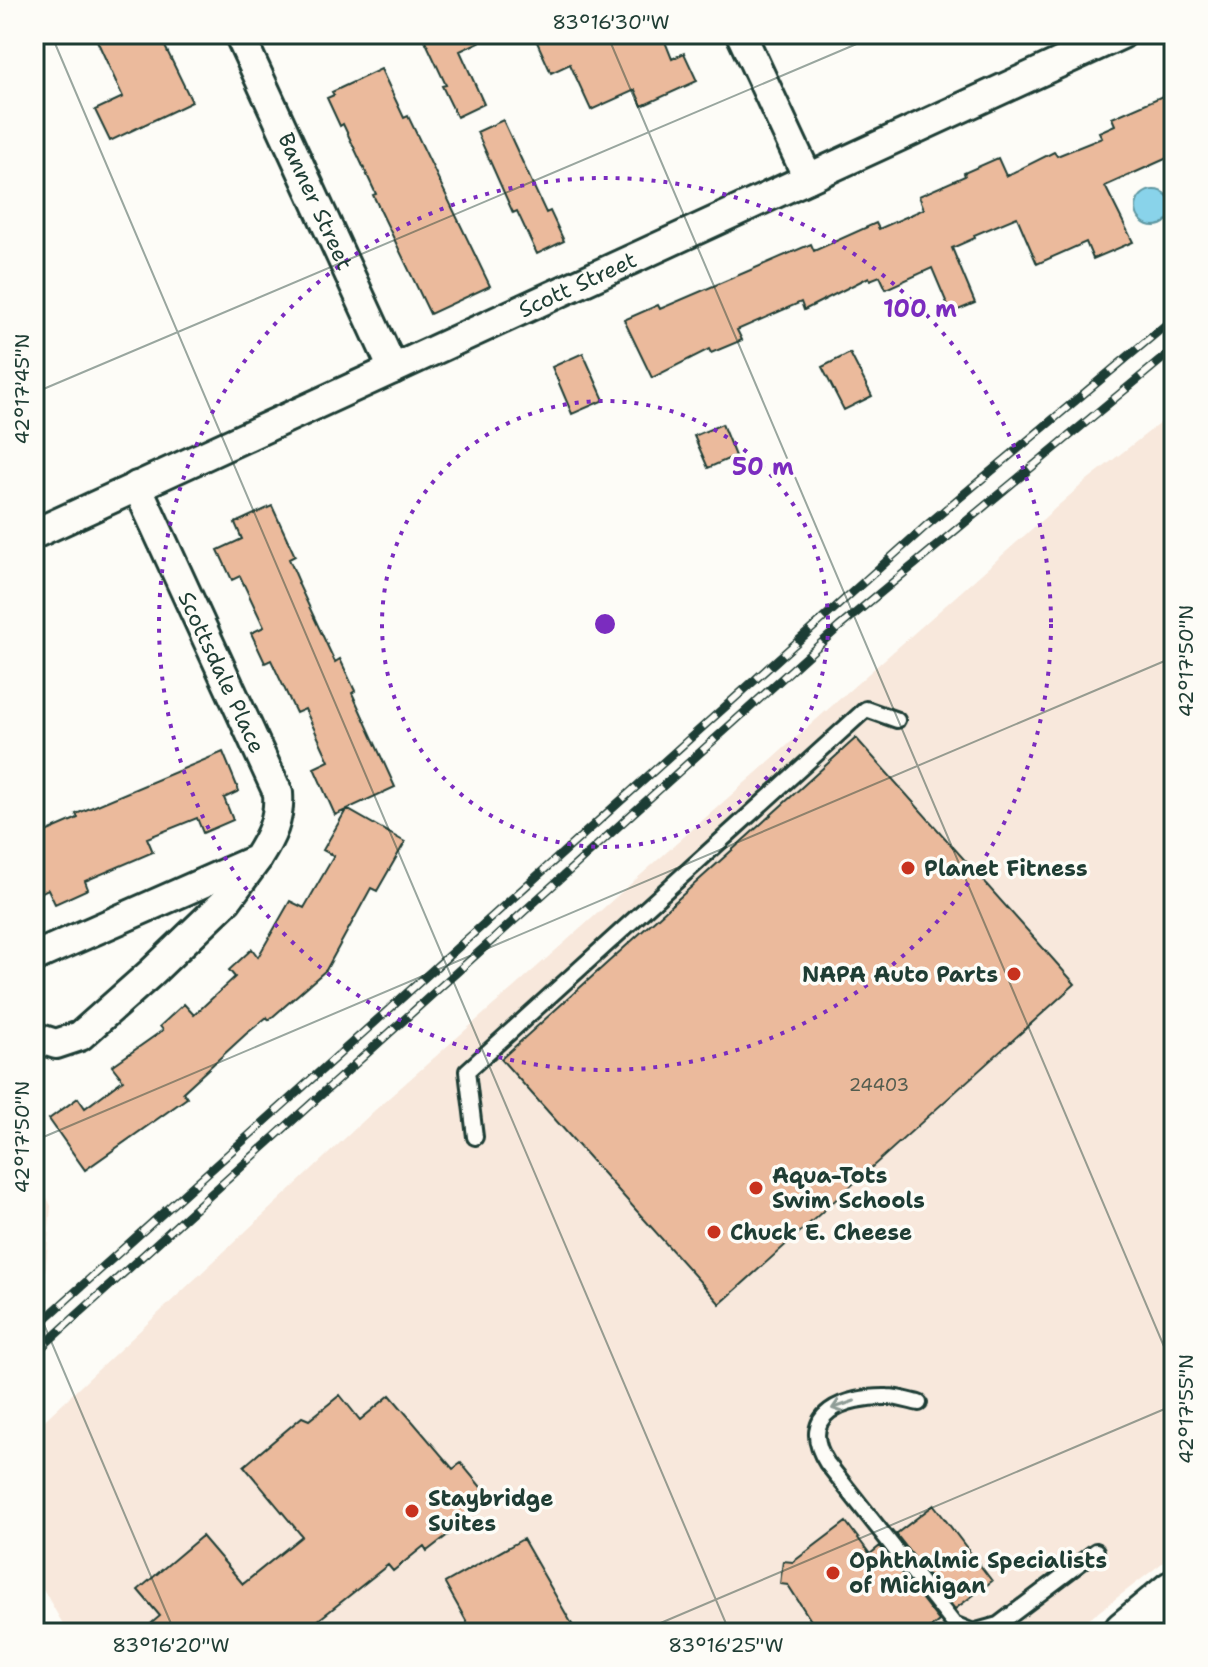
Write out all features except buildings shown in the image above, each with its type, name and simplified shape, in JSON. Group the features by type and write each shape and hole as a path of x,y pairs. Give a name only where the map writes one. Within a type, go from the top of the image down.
{"main road":[{"path":"1126,1633 1174,1593"}],"street":[{"name":"Banner Street","path":"239,34 393,369"},
{"path":"741,34 808,178"},
{"name":"Scott Street","path":"34,534 1122,34"},
{"name":"Scottsdale Place","path":"34,1037 56,1044 80,1036 151,973 227,900 271,837 279,806 278,793 137,486"},
{"path":"34,957 257,859"}],"lane":[{"path":"475,1137 467,1071 866,709 897,720"},
{"path":"919,1403 890,1396 856,1400 832,1408 820,1419 816,1439 827,1463 954,1624 973,1632 998,1625 1096,1551"}],"shaded area":[{"path":"1174,412 1174,1554 1071,1633 68,1633 34,1573 34,1430 374,1111 1086,481"},
{"path":"34,1170 51,1206 41,1323 34,1329"}],"water":[{"path":"1154,190 1167,195 1172,208 1167,221 1154,226 1141,221 1136,208 1141,195"}],"railway":[{"path":"34,1329 927,525 1174,318"},
{"path":"34,1354 839,627 1174,349"}],"place":[{"name":"Planet Fitness","path":"908,868"},
{"name":"NAPA Auto Parts","path":"1014,974"},
{"name":"Aqua-Tots Swim Schools","path":"756,1188"},
{"name":"Chuck E. Cheese","path":"714,1232"},
{"name":"Staybridge Suites","path":"412,1511"},
{"name":"Ophthalmic Specialists of Michigan","path":"833,1573"}]}
